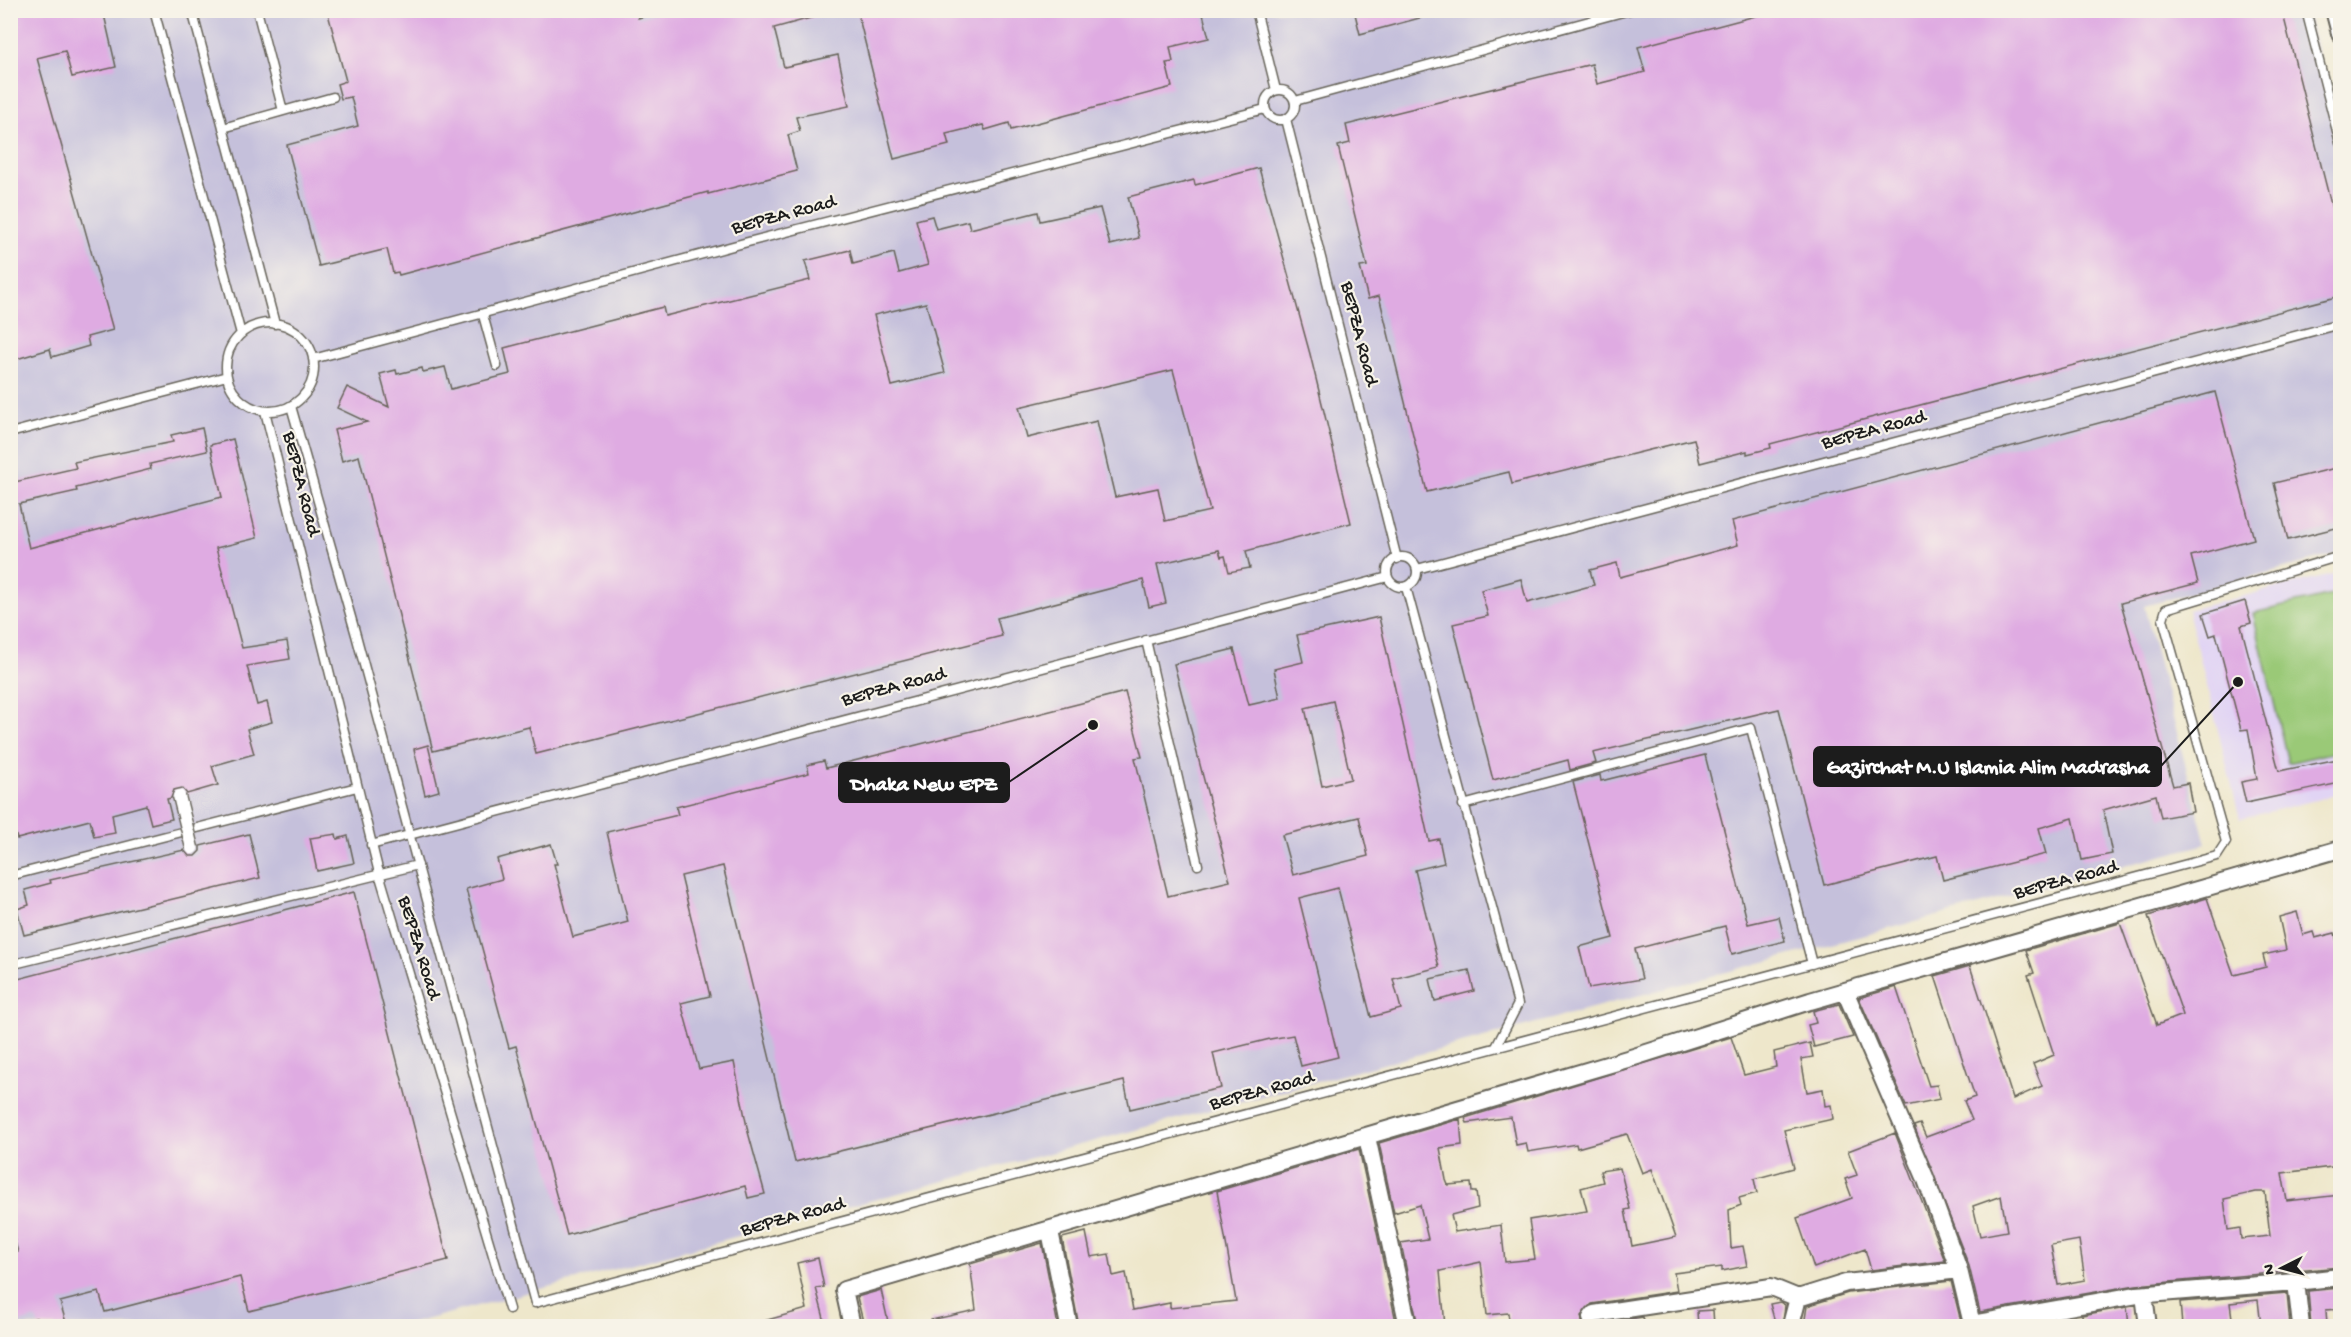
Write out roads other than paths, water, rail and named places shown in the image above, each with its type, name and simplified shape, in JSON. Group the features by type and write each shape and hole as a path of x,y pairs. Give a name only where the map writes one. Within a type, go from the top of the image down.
{"street":[{"path":"2334,10 2340,33"},
{"path":"179,796 192,848"},
{"path":"852,1326 844,1290 1367,1137 1845,991 2340,849"},
{"path":"1845,991 1925,1177 1959,1270 1972,1323 2144,1295 2340,1277"},
{"path":"1367,1137 1408,1326"},
{"path":"1050,1231 1069,1326"},
{"path":"1594,1326 1591,1318 1594,1314 1772,1287 1798,1298 1846,1283 1959,1270"},
{"path":"2296,1282 2301,1326"},
{"path":"2144,1295 2148,1326"},
{"path":"1794,1326 1792,1321 1798,1298"}],"lane":[{"path":"154,10 242,334"},
{"path":"192,10 275,324"},
{"path":"257,10 284,111"},
{"path":"1256,10 1276,90"},
{"path":"1294,101 1630,10"},
{"path":"2306,10 2340,142"},
{"path":"1276,90 1288,92 1294,101 1293,111 1286,118 1276,119 1265,109 1266,98 1276,90"},
{"path":"223,128 333,97"},
{"name":"BEPZA Road","path":"313,359 744,243 1265,109"},
{"name":"BEPZA Road","path":"1286,118 1397,559"},
{"path":"483,315 497,366"},
{"path":"275,324 300,335 313,359 310,386 291,406 265,411 240,399 227,376 228,357 242,334 257,326 275,324"},
{"name":"BEPZA Road","path":"1417,569 2340,324"},
{"path":"10,433 227,376"},
{"name":"BEPZA Road","path":"291,406 410,835 535,1303 2217,856 2226,842 2163,619 2166,609 2340,556"},
{"name":"BEPZA Road","path":"265,411 371,845 509,1309"},
{"path":"1397,559 1412,561 1417,569 1416,580 1406,587 1398,587 1388,577 1389,565 1397,559"},
{"name":"BEPZA Road","path":"371,845 751,743 1388,577"},
{"path":"1406,587 1518,1004 1496,1047"},
{"path":"1146,640 1198,865"},
{"path":"1463,805 1751,728 1812,964"},
{"path":"10,876 357,787"},
{"name":"BEPZA Road","path":"10,965 418,865"}],"place":[{"name":"Gazirchat M.U Islamia Alim Madrasha","path":"2238,682"},
{"name":"Dhaka New EPZ","path":"1093,725"}]}
